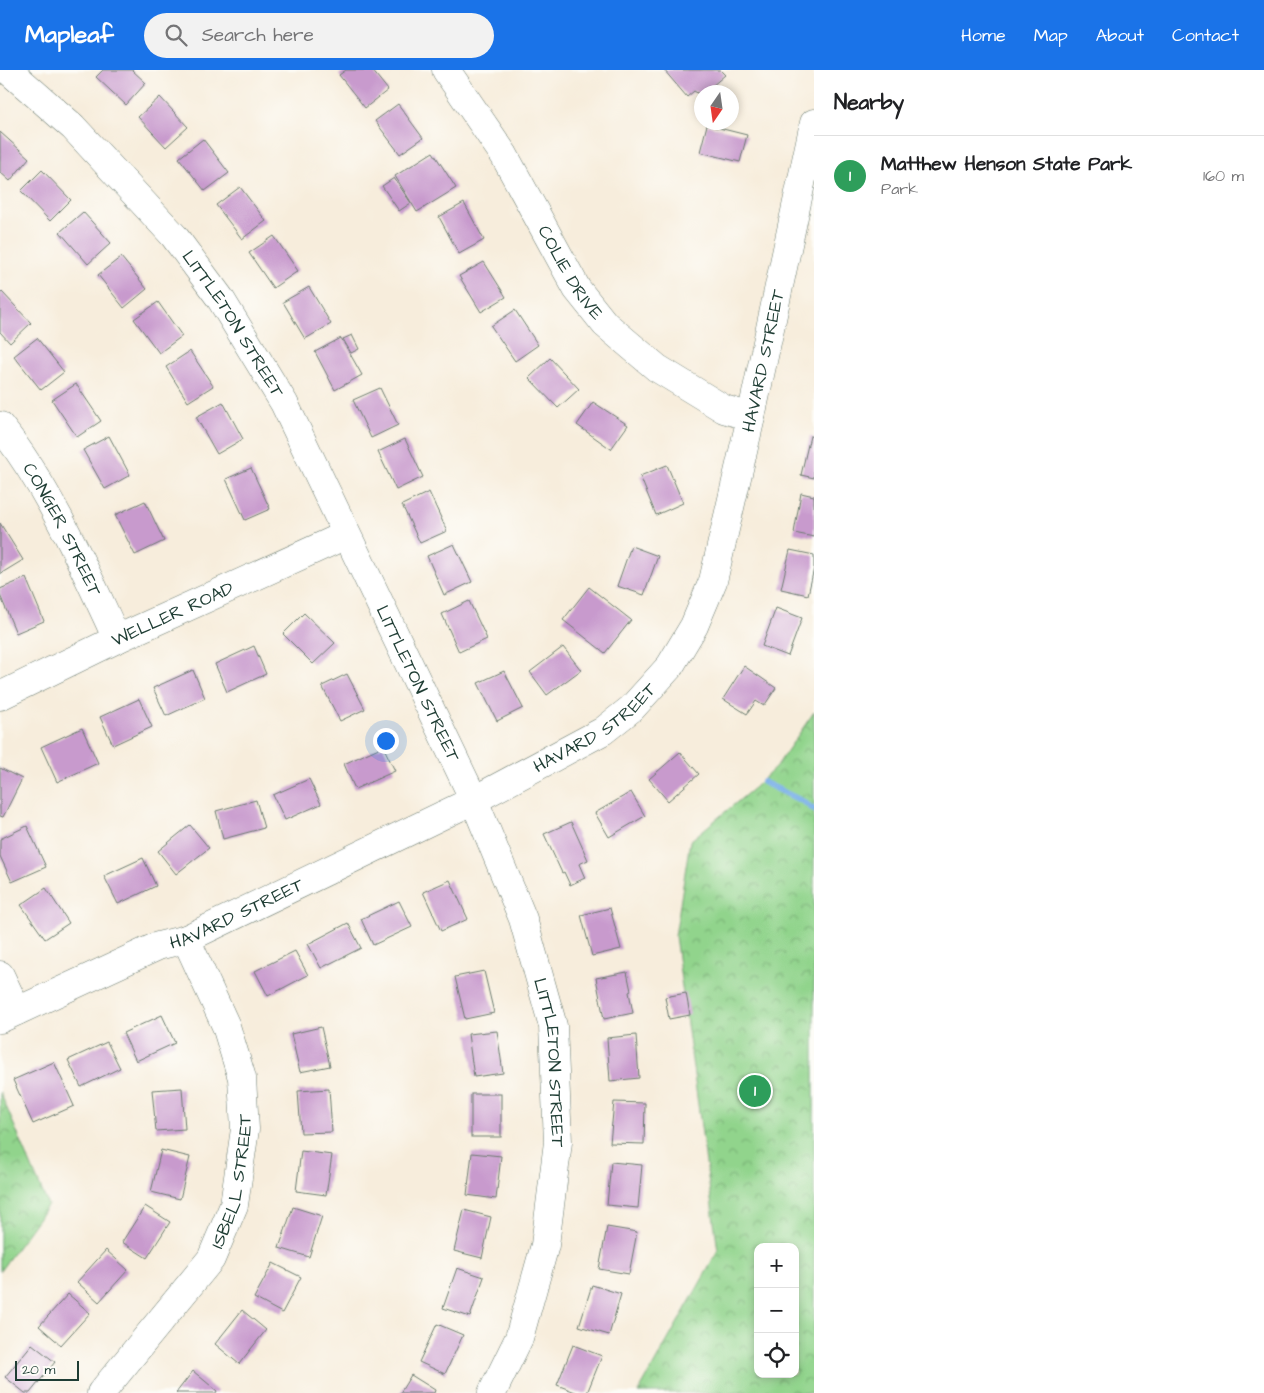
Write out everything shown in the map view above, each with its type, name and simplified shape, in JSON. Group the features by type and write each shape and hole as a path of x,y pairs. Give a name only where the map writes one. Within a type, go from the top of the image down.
{"street":[{"name":"LITTLETON STREET","path":"8,70 73,127 174,236 220,298 284,403 474,800 524,919 552,1026 558,1142 545,1245 519,1338 492,1393"},
{"name":"COLIE DRIVE","path":"446,70 504,155 576,289 605,324 657,368 724,409 751,417"},
{"name":"HAVARD STREET","path":"8,1015 158,946 186,939 474,800 604,731 632,708 670,666 694,626 713,581 812,142"},
{"name":"CONGER STREET","path":"0,426 18,448 70,539 118,639"},
{"name":"WELLER ROAD","path":"0,696 118,639 346,535"},
{"name":"ISBELL STREET","path":"101,1393 211,1258 234,1205 245,1129 242,1078 226,1026 186,939"},
{"path":"0,975 8,1015"}],"green space":[{"path":"814,712 814,1393 638,1393 718,1251 675,936 690,841 754,788 776,767"},
{"path":"0,1092 48,1205 0,1271"}],"building":[{"path":"103,70 132,70 146,83 126,105 96,77"},
{"path":"346,70 372,70 388,90 365,108 339,75"},
{"path":"664,70 720,70 725,75 713,85 694,85 694,91 687,97"},
{"path":"160,97 188,127 166,147 138,117"},
{"path":"398,104 423,138 400,154 375,121"},
{"path":"706,130 727,130 747,135 740,162 700,152"},
{"path":"0,132 29,158 10,181 0,172"},
{"path":"203,139 229,173 205,191 179,158"},
{"path":"433,152 456,188 417,212 395,176"},
{"path":"42,170 71,200 50,221 21,191"},
{"path":"394,178 411,203 399,211 382,186"},
{"path":"240,187 266,221 242,239 216,205"},
{"path":"464,203 484,240 459,254 439,217"},
{"path":"83,212 111,243 88,264 60,232"},
{"path":"274,236 298,271 273,288 249,253"},
{"path":"121,257 147,289 124,308 98,275"},
{"path":"484,262 506,297 481,312 459,276"},
{"path":"309,287 331,324 305,339 283,302"},
{"path":"2,292 31,323 10,343 0,332 0,294"},
{"path":"158,302 182,336 159,353 134,319"},
{"path":"515,310 538,345 515,361 491,326"},
{"path":"352,335 359,349 351,353 343,339"},
{"path":"37,338 64,372 41,390 14,356"},
{"path":"341,338 362,375 335,390 315,352"},
{"path":"190,351 213,386 188,402 166,367"},
{"path":"550,358 579,389 558,408 529,378"},
{"path":"76,384 101,421 77,437 52,400"},
{"path":"380,388 398,425 371,438 353,400"},
{"path":"223,402 243,439 217,454 196,417"},
{"path":"593,402 628,425 611,449 577,425"},
{"path":"109,436 130,475 105,489 83,450"},
{"path":"810,436 814,437 814,478 801,475"},
{"path":"405,439 423,477 396,490 378,452"},
{"path":"667,465 683,503 656,515 640,476"},
{"path":"251,468 270,509 245,520 226,479"},
{"path":"429,492 447,531 420,543 402,505"},
{"path":"801,493 814,496 814,537 794,533"},
{"path":"145,501 164,541 135,555 115,515"},
{"path":"0,523 23,560 0,574"},
{"path":"454,544 472,582 444,595 427,556"},
{"path":"631,546 658,556 644,595 617,586"},
{"path":"790,550 814,555 814,568 808,595 781,589"},
{"path":"26,578 44,621 16,633 0,595 0,589"},
{"path":"589,587 631,620 605,653 563,620"},
{"path":"469,601 487,639 459,652 442,614"},
{"path":"776,608 802,618 788,656 762,646"},
{"path":"304,613 335,643 313,664 283,634"},
{"path":"254,646 266,674 227,692 215,664"},
{"path":"563,647 581,670 547,695 530,672"},
{"path":"744,666 776,688 764,706 756,701 747,714 723,699"},
{"path":"193,670 205,698 166,716 153,688"},
{"path":"504,671 523,708 497,721 478,683"},
{"path":"347,674 365,709 340,721 322,686"},
{"path":"139,699 152,727 113,745 100,717"},
{"path":"82,728 98,763 57,782 41,747"},
{"path":"383,746 395,771 355,789 344,764"},
{"path":"680,752 699,774 668,801 649,779"},
{"path":"0,768 22,779 3,817 0,816"},
{"path":"309,779 321,804 285,820 273,795"},
{"path":"631,792 645,816 609,837 595,813"},
{"path":"256,800 264,828 223,839 216,811"},
{"path":"571,822 588,860 579,864 585,878 570,885 564,872 562,873 544,834"},
{"path":"190,825 209,848 176,874 158,851"},
{"path":"27,826 46,867 12,882 0,856 0,839"},
{"path":"143,858 156,886 118,904 104,876"},
{"path":"450,880 468,919 441,931 423,892"},
{"path":"46,888 69,923 45,939 21,905"},
{"path":"399,901 412,927 373,945 361,919"},
{"path":"610,908 621,949 592,956 581,915"},
{"path":"348,923 361,948 321,968 308,944"},
{"path":"295,951 308,975 268,996 255,971"},
{"path":"484,971 494,1013 465,1019 455,977"},
{"path":"627,972 633,1013 604,1019 596,978"},
{"path":"686,993 690,1015 669,1019 665,997"},
{"path":"162,1015 175,1043 136,1061 123,1033"},
{"path":"321,1027 330,1066 300,1072 291,1034"},
{"path":"497,1031 503,1073 474,1077 468,1034"},
{"path":"636,1035 639,1078 610,1081 607,1038"},
{"path":"107,1042 120,1068 81,1087 68,1060"},
{"path":"54,1062 74,1106 33,1124 13,1080"},
{"path":"182,1088 185,1129 156,1131 152,1090"},
{"path":"329,1089 332,1132 301,1133 298,1091"},
{"path":"471,1094 501,1094 501,1137 471,1137"},
{"path":"614,1102 645,1103 644,1144 610,1143"},
{"path":"161,1150 190,1157 180,1199 151,1192"},
{"path":"301,1151 332,1155 326,1195 296,1191"},
{"path":"472,1153 501,1156 496,1199 467,1195"},
{"path":"611,1162 642,1165 638,1208 607,1205"},
{"path":"145,1206 170,1222 147,1258 122,1242"},
{"path":"293,1207 322,1216 309,1257 279,1248"},
{"path":"464,1210 491,1217 482,1258 454,1251"},
{"path":"607,1227 637,1232 629,1274 599,1269"},
{"path":"106,1250 128,1270 99,1302 77,1282"},
{"path":"273,1263 301,1277 282,1313 254,1298"},
{"path":"457,1268 484,1277 470,1317 443,1308"},
{"path":"592,1285 621,1294 609,1335 579,1326"},
{"path":"68,1294 90,1313 61,1345 39,1326"},
{"path":"242,1310 266,1330 239,1364 215,1344"},
{"path":"437,1324 463,1335 445,1374 419,1362"},
{"path":"32,1344 55,1362 30,1393 25,1393 5,1377"},
{"path":"573,1345 602,1356 587,1393 578,1393 557,1385"},
{"path":"193,1371 217,1391 216,1393 176,1393"},
{"path":"411,1375 435,1390 434,1393 400,1393"}],"waterway":[{"path":"763,782 804,802 814,810"}],"place":[{"name":"Matthew Henson State Park","path":"755,1091"}]}
